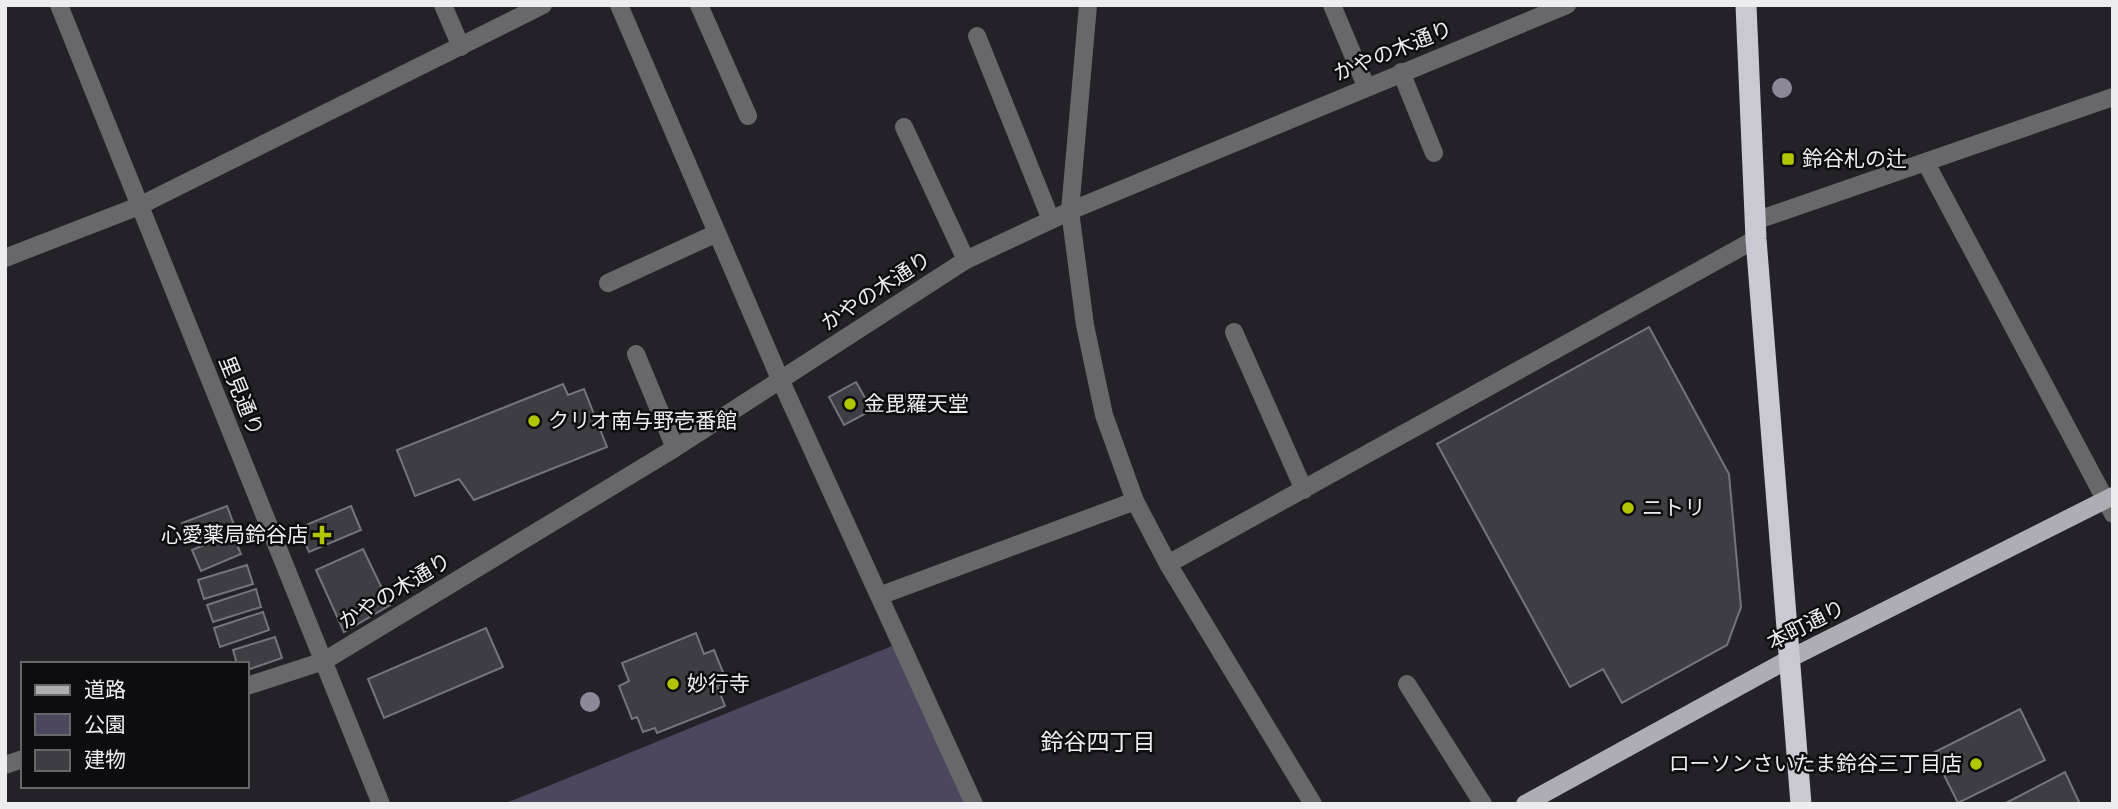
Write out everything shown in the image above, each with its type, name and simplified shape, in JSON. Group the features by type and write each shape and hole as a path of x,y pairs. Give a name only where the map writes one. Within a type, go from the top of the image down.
{"highway":[{"path":"1746,5 1755,230 1801,804"}],"main road":[{"name":"本町通り","path":"1525,804 1789,659 2111,503"}],"street":[{"name":"里見通り","path":"59,5 381,804"},
{"path":"443,5 461,47"},
{"path":"5,258 139,206 543,5"},
{"path":"619,5 780,379 974,804"},
{"path":"699,5 748,116"},
{"path":"1088,5 1070,211 1085,326 1104,415 1135,501 1168,565 1313,804"},
{"path":"1332,5 1366,86"},
{"name":"かやの木通り","path":"248,686 324,661 675,448 966,260 1070,211 1366,86 1567,5"},
{"path":"977,36 1051,220"},
{"path":"1401,72 1434,153"},
{"path":"1168,565 1304,490 1755,230 1926,163 2113,97"},
{"path":"904,127 966,260"},
{"path":"1926,163 2111,503"},
{"path":"608,283 717,233"},
{"path":"1234,332 1304,490"},
{"path":"636,355 675,448"},
{"path":"879,596 1135,501"},
{"path":"1408,684 1483,804"}],"green space":[{"path":"892,646 969,804 504,804"}],"building":[{"path":"1649,327 1729,474 1741,607 1727,645 1622,703 1603,669 1570,687 1437,444"},
{"name":"金毘羅天堂","path":"856,382 872,410 844,425 829,397"},
{"name":"クリオ南与野壱番館","path":"563,384 568,395 584,389 607,447 474,500 459,479 415,496 397,450"},
{"path":"227,506 234,525 190,543 182,523"},
{"path":"351,506 361,530 309,552 299,528"},
{"path":"232,533 241,554 201,571 192,550"},
{"path":"363,549 390,605 344,632 316,570"},
{"path":"247,565 253,584 204,599 198,580"},
{"path":"256,589 261,607 213,622 207,605"},
{"path":"263,612 269,630 220,647 214,628"},
{"path":"486,628 503,667 384,718 368,679"},
{"name":"妙行寺","path":"696,633 704,654 714,650 727,682 717,686 725,706 657,733 655,728 643,732 637,717 632,719 619,686 629,681 622,663"},
{"path":"275,637 282,658 248,670 248,662 236,662 233,650"},
{"path":"2020,709 2045,760 1958,803 1933,753"},
{"path":"2065,772 2080,804 2004,804"}],"place":[{"name":"鈴谷札の辻","path":"1788,159"},
{"name":"金毘羅天堂","path":"850,404"},
{"name":"クリオ南与野壱番館","path":"534,421"},
{"name":"ニトリ","path":"1628,508"},
{"name":"心愛薬局鈴谷店","path":"322,535"},
{"name":"妙行寺","path":"673,684"},
{"name":"ローソンさいたま鈴谷三丁目店","path":"1976,764"}],"district":[{"name":"鈴谷四丁目","path":"1098,742"}]}
